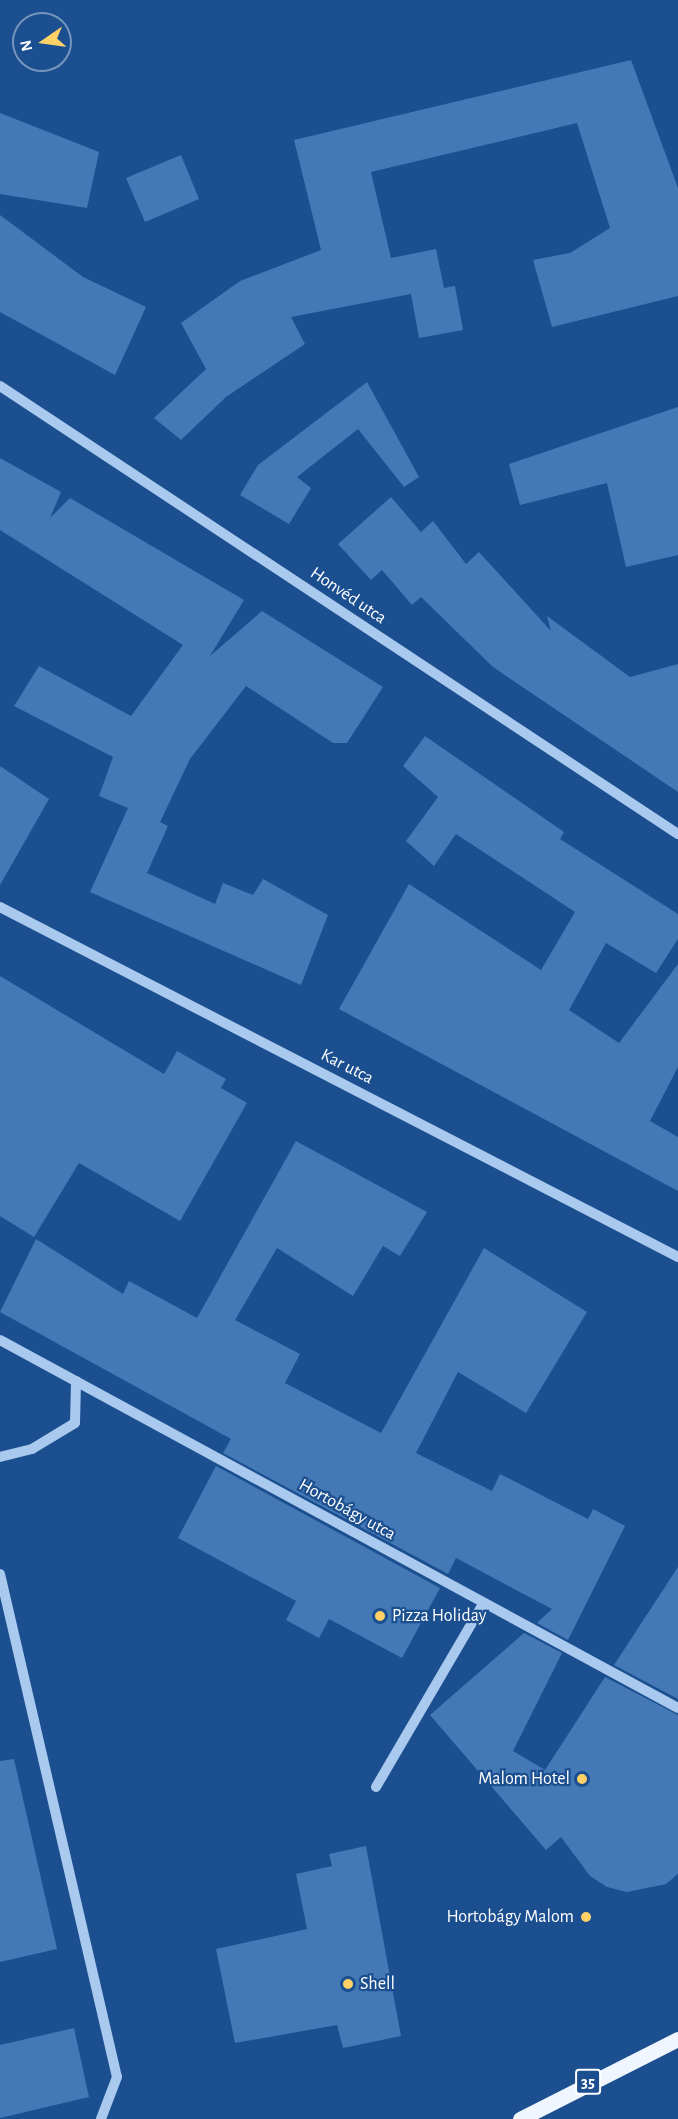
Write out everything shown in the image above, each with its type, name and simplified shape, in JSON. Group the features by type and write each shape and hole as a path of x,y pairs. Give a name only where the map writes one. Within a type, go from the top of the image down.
{"main road":[{"name":"35","path":"520,2119 678,2039"}],"street":[{"name":"Honvéd utca","path":"0,386 678,834"},
{"name":"Kar utca","path":"0,907 678,1257"},
{"name":"Hortobágy utca","path":"0,1340 678,1708"},
{"path":"0,1457 32,1449 75,1423 76,1381"},
{"path":"0,1574 117,2077 101,2119"},
{"path":"376,1787 483,1604"}],"building":[{"path":"631,60 678,188 678,296 552,327 533,260 570,253 610,228 577,123 371,172 391,258 436,249 444,288 455,286 463,330 419,338 411,294 291,317 305,344 226,397 181,440 154,418 206,369 181,323 240,281 321,250 294,140"},
{"path":"0,113 99,152 87,208 0,194"},
{"path":"181,155 199,199 145,222 126,178"},
{"path":"0,215 83,277 146,307 115,375 0,312"},
{"path":"367,382 419,477 404,487 358,429 297,477 311,488 289,524 240,495 258,465"},
{"path":"678,407 678,555 626,567 607,483 520,505 509,464"},
{"path":"0,458 61,492 50,518 70,498 244,600 210,656 262,611 383,687 347,743 333,743 246,686 190,759 160,822 168,826 147,873 215,904 223,883 253,895 263,879 328,915 301,985 90,892 128,808 99,796 113,757 14,706 39,666 131,716 183,645 0,530"},
{"path":"391,497 421,532 433,521 466,564 479,552 551,631 547,616 630,677 678,664 678,792 493,667 421,597 412,605 382,570 371,580 338,544"},
{"path":"425,736 564,832 560,839 678,914 678,939 656,973 606,943 569,1010 619,1043 678,964 678,1067 650,1121 678,1137 678,1191 339,1009 409,884 541,970 575,912 456,834 434,866 406,841 438,797 403,766"},
{"path":"0,766 49,799 0,885"},
{"path":"0,976 164,1074 177,1051 226,1079 221,1088 247,1103 180,1221 79,1163 34,1237 0,1216"},
{"path":"296,1141 427,1212 400,1256 383,1246 353,1296 277,1248 235,1320 300,1354 285,1383 381,1433 484,1248 587,1312 526,1413 458,1372 416,1453 492,1491 500,1474 588,1519 593,1509 625,1526 568,1640 537,1623 552,1609 456,1558 448,1574 223,1453 231,1439 0,1312 36,1239 123,1294 129,1281 197,1318"},
{"path":"216,1466 440,1588 402,1658 329,1619 319,1638 286,1620 296,1601 178,1538"},
{"path":"678,1567 678,1699 614,1665"},
{"name":"Malom Hotel","path":"524,1633 562,1653 513,1751 545,1770 605,1677 678,1715 678,1874 666,1884 627,1892 607,1887 590,1876 561,1837 546,1850 430,1715"},
{"path":"14,1759 57,1949 0,1962 0,1761"},
{"path":"366,1846 401,2036 343,2048 337,2025 235,2043 216,1949 307,1929 296,1874 332,1866 329,1854"},
{"path":"74,2028 89,2097 0,2118 0,2045"}],"place":[{"name":"Pizza Holiday","path":"380,1616"},
{"name":"Malom Hotel","path":"582,1779"},
{"name":"Hortobágy Malom","path":"586,1917"},
{"name":"Shell","path":"348,1984"}]}
